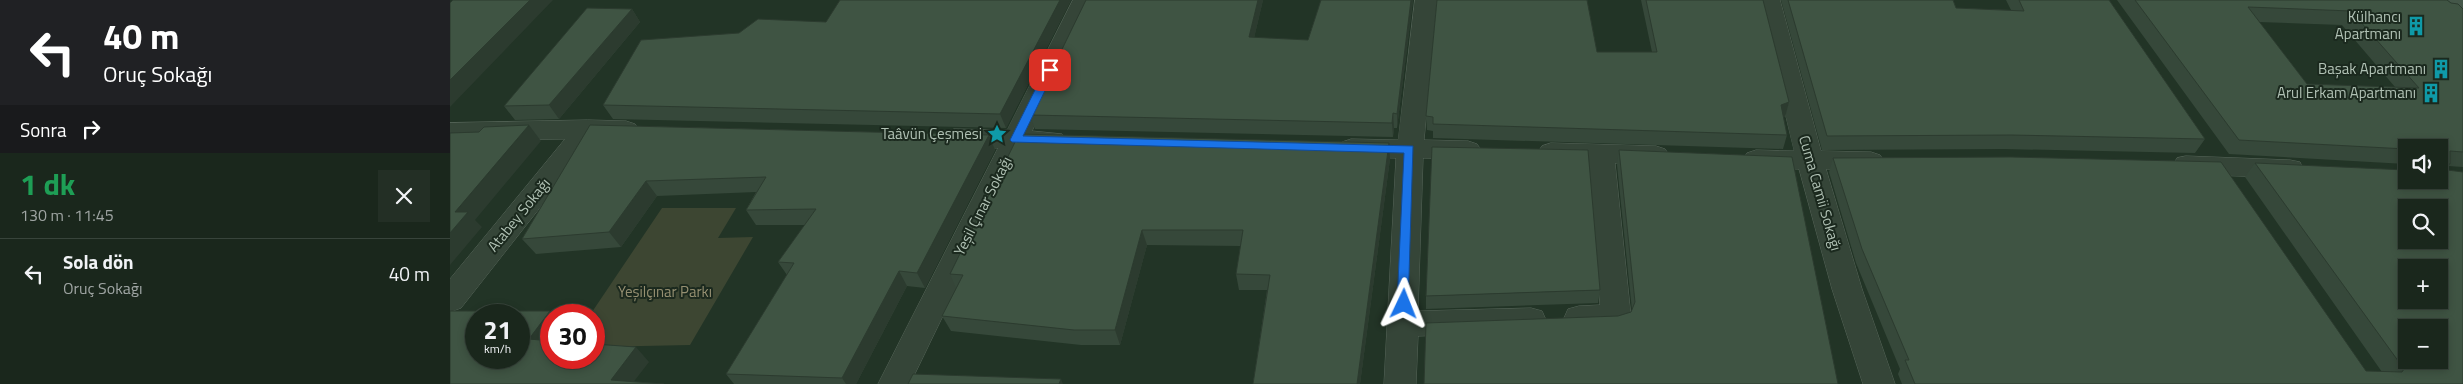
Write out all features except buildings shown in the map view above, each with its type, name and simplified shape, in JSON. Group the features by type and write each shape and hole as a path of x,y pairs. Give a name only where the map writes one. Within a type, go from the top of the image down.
{"main road":[{"path":"2453,0 2463,10"}],"street":[{"name":"Yeşil Çınar Sokağı","path":"894,384 1084,0"},
{"path":"1400,384 1410,149 1426,0"},
{"name":"Cuma Camii Sokağı","path":"1768,0 1810,161 1858,325 1879,384"},
{"path":"450,132 588,129 648,130"},
{"name":"Atabey Sokağı","path":"450,300 588,129"},
{"path":"926,137 1075,141"},
{"path":"2202,142 2236,190"},
{"path":"1331,147 1496,151"},
{"path":"1524,151 1680,156"},
{"path":"1403,324 1616,317 1600,153"},
{"path":"1730,158 1810,161 1897,160"},
{"path":"2160,164 2313,170"}],"green space":[{"name":"Yeşilçınar Parkı","path":"662,208 736,208 718,238 753,237 690,345 605,347 605,304 597,304"}],"place":[{"name":"Külhancı Apartmanı","path":"2416,26"},
{"name":"Başak Apartmanı","path":"2441,69"},
{"name":"Arul Erkam Apartmanı","path":"2431,93"},
{"name":"Taâvün Çeşmesi","path":"997,134"}],"route":[{"path":"1050,70 1016,140 1410,149 1404,304"}]}
